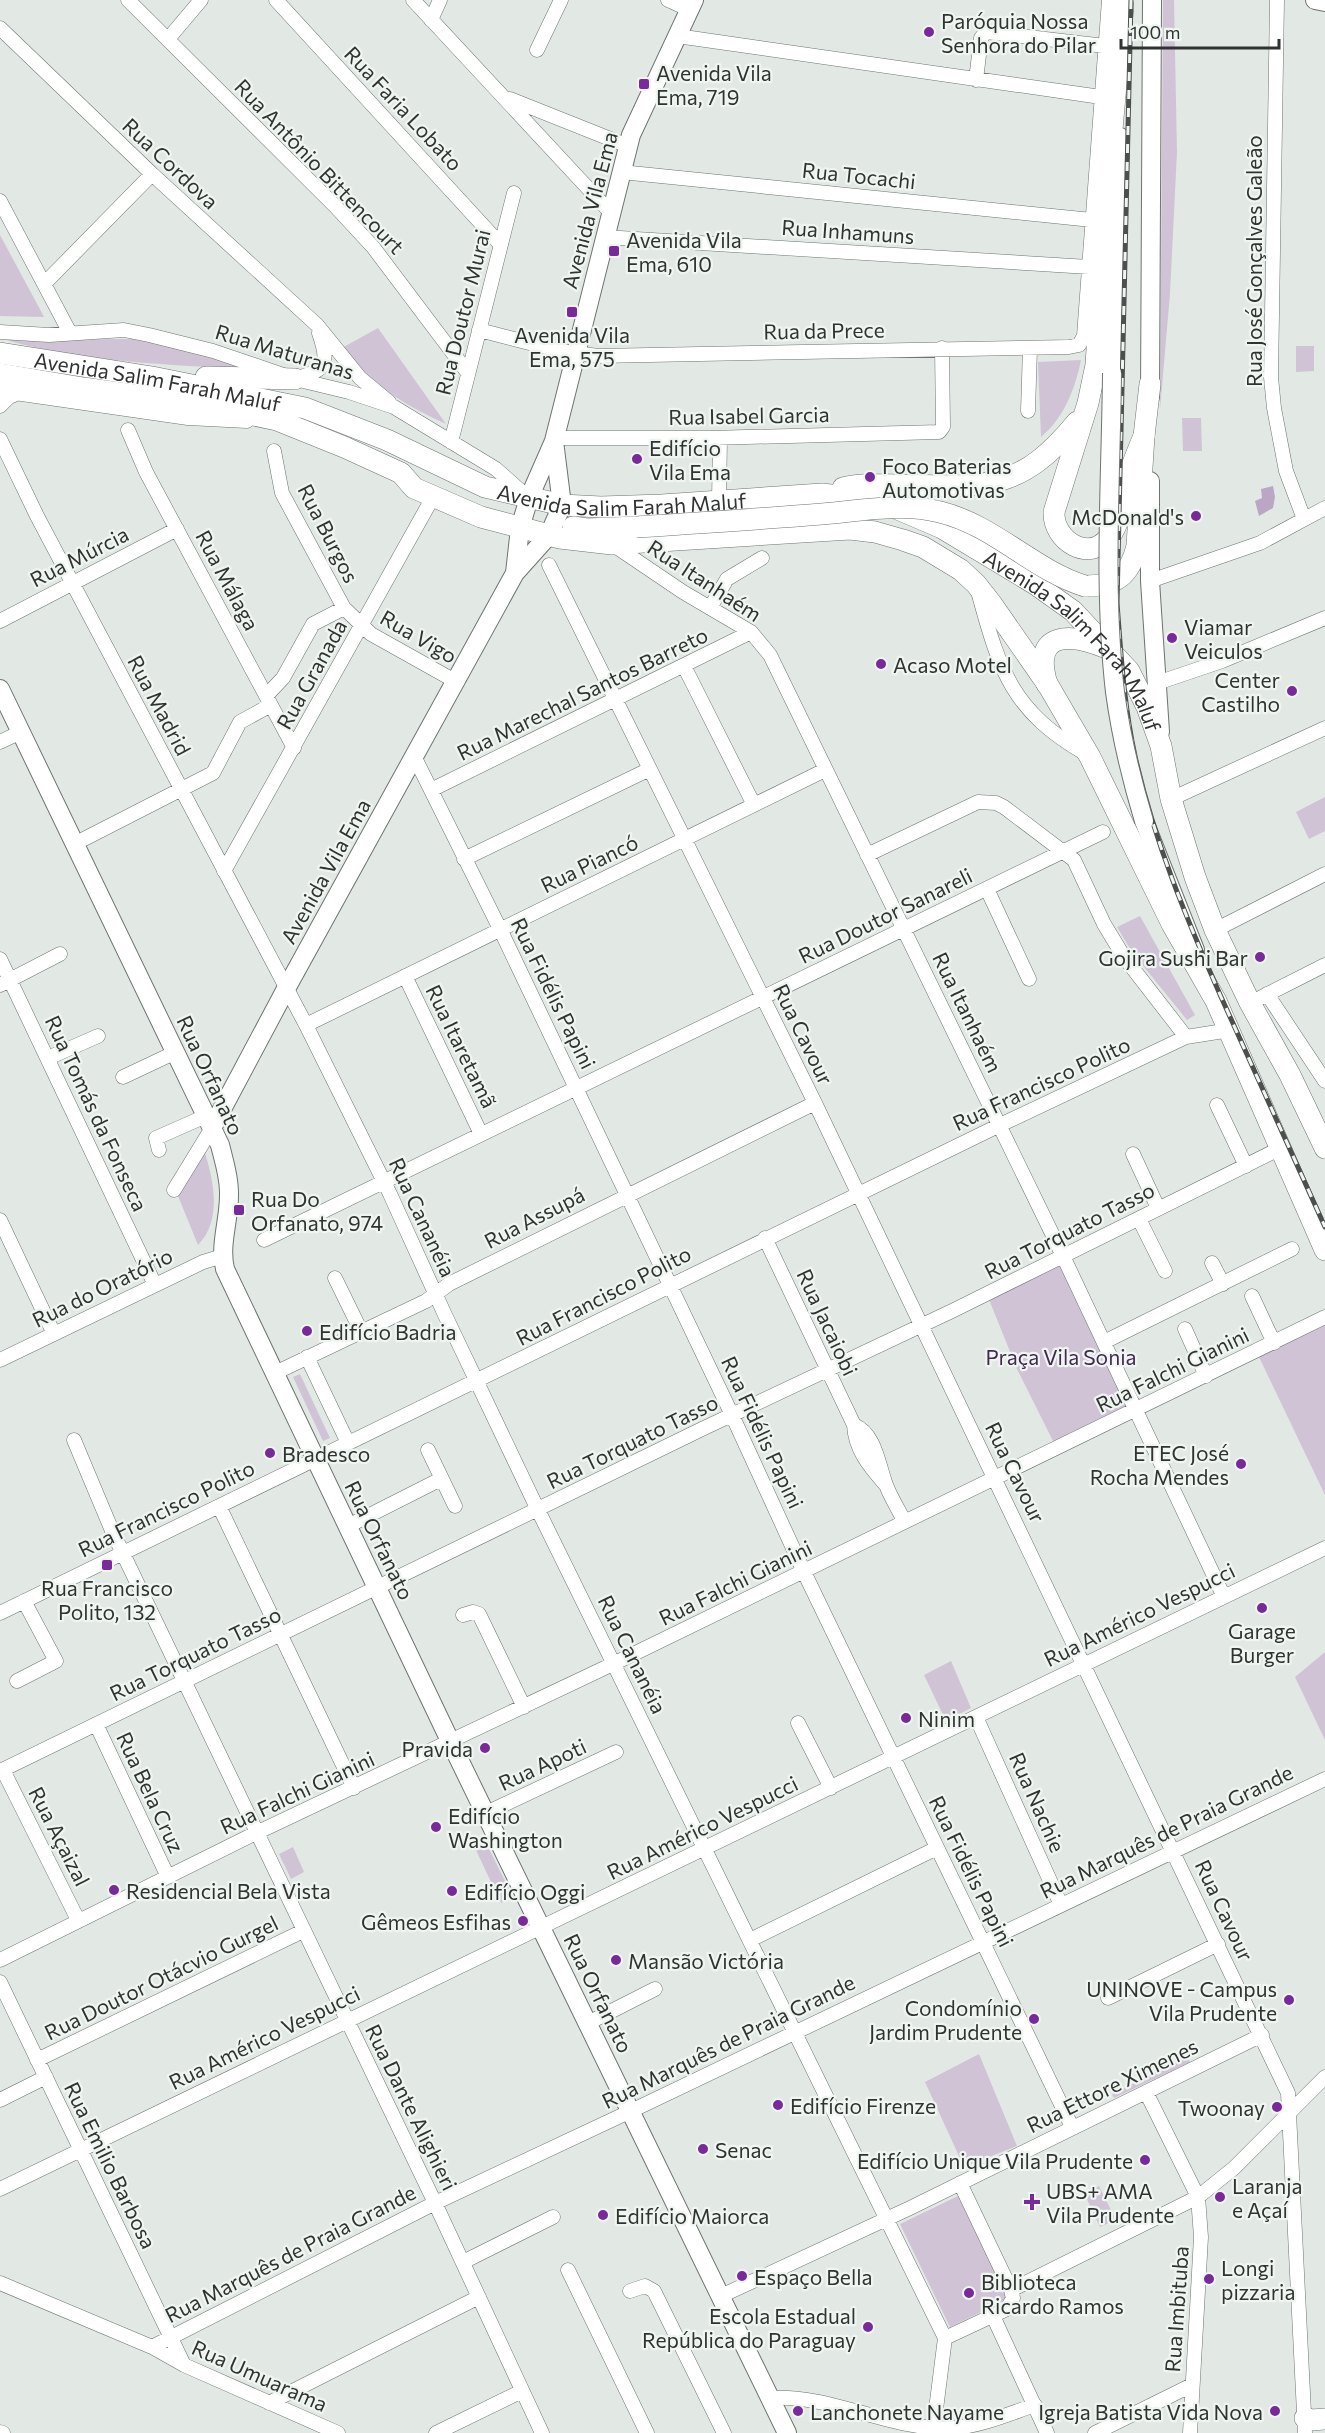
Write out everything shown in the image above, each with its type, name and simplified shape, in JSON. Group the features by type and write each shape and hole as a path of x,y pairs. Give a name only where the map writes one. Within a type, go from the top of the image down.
{"highway":[{"path":"1118,2 1098,346 1092,385 1054,512 1056,528 1068,542 1078,548 1099,547 1110,536 1144,436"},
{"name":"Avenida Salim Farah Maluf","path":"0,353 176,382 305,408 387,440 485,487 524,514"},
{"name":"Avenida Salim Farah Maluf","path":"0,374 206,405 277,420 401,473 414,488 481,517 524,514"},
{"path":"176,382 213,377 259,380 295,379"},
{"path":"401,473 419,476 483,504 587,529 920,508 939,511 975,525 1058,575 1085,586 1110,584 1120,578 1134,559 1150,384"},
{"path":"822,494 863,484 961,487 999,482 1031,468 1045,458 1058,446 1084,413"},
{"name":"Avenida Salim Farah Maluf","path":"555,521 622,506 822,494 852,496 879,501 908,511 942,528 1035,584 1073,611 1129,671 1147,707 1161,746 1171,799 1195,877 1215,930 1258,999 1290,1075 1325,1148"},
{"name":"Avenida Salim Farah Maluf","path":"555,521 612,544 813,530 875,532 924,547 961,570 976,584 1048,685 1090,757 1172,924 1230,1030 1325,1250"},
{"path":"1048,685 1044,668 1047,651 1051,644 1059,639 1076,637 1110,650"}],"main road":[{"path":"1152,0 1150,581 1161,746"},
{"path":"1315,0 1325,2"},
{"path":"1118,2 1110,628 1115,692 1129,769 1144,820 1216,1001"},
{"name":"Avenida Vila Ema","path":"515,573 524,514 555,440 631,135 692,5"},
{"name":"Avenida Vila Ema","path":"209,1122 287,987 515,573 555,521 555,440"},
{"name":"Rua Orfanato","path":"0,689 220,1145 230,1193 223,1256 225,1269 451,1743 787,2433"}],"street":[{"name":"Rua Antônio Bittencourt","path":"128,0 373,246 468,373"},
{"path":"168,39 201,0"},
{"name":"Rua Faria Lobato","path":"276,0 500,244"},
{"path":"413,0 611,213"},
{"path":"431,20 440,0"},
{"path":"537,50 561,0"},
{"path":"668,0 692,5"},
{"name":"Rua José Gonçalves Galeão","path":"1277,0 1271,377 1284,461 1304,519"},
{"path":"1089,267 1105,46 1118,2"},
{"name":"Rua Cordova","path":"0,28 152,174 317,325 360,378 394,407"},
{"path":"976,80 981,38 986,32 1105,46"},
{"path":"677,36 1101,97"},
{"path":"505,97 628,146"},
{"name":"Rua Tocachi","path":"621,172 1092,220"},
{"path":"44,285 152,174"},
{"name":"Rua Doutor Murai","path":"451,442 513,193"},
{"path":"0,201 70,333"},
{"name":"Rua Inhamuns","path":"604,237 1089,267"},
{"name":"Rua da Prece","path":"479,330 575,354 598,356 1074,347 1082,343 1084,336 1089,267"},
{"path":"295,379 318,371 323,366 326,353 317,325"},
{"name":"Rua Maturanas","path":"0,332 49,335 124,330 149,334 213,351 295,379 348,392 394,407 496,469 524,514"},
{"name":"Rua Isabel Garcia","path":"555,440 720,438 942,430 942,348"},
{"path":"1028,411 1030,348"},
{"path":"0,391 16,394"},
{"path":"0,406 16,394"},
{"name":"Avenida Salim Farah Maluf","path":"16,394 188,418 249,422 277,420"},
{"name":"Rua Málaga","path":"128,430 177,530 294,748"},
{"path":"719,501 720,438"},
{"name":"Rua Madrid","path":"0,439 72,583 287,987"},
{"name":"Rua Burgos","path":"274,451 282,493 344,608 362,627"},
{"name":"Rua Granada","path":"224,871 433,497"},
{"path":"1150,581 1260,543 1325,508"},
{"name":"Rua Múrcia","path":"0,621 177,530"},
{"name":"Rua Itanhaém","path":"612,544 751,632 770,655 1000,1125 1224,1597"},
{"path":"710,608 727,579 762,558"},
{"name":"Rua Cavour","path":"549,565 815,1103 1289,2094 1312,2424"},
{"name":"Avenida Salim Farah Maluf","path":"976,584 994,647 1010,684 1029,712 1043,726 1090,757"},
{"path":"84,839 213,773 240,722 269,700 313,624 344,608"},
{"path":"1157,683 1294,633 1325,618"},
{"name":"Rua Vigo","path":"362,627 455,681"},
{"name":"Rua Marechal Santos Barreto","path":"431,790 751,632"},
{"path":"684,666 754,805"},
{"path":"1171,799 1325,728"},
{"path":"0,742 21,732"},
{"name":"Rua Fidélis Papini","path":"414,756 576,1087 804,1572 1072,2127"},
{"path":"464,859 650,769"},
{"name":"Rua Piancó","path":"306,1025 825,770"},
{"path":"867,855 968,807 987,801 1004,807 1074,860 1104,924 1124,957 1186,1037"},
{"name":"Rua Doutor Sanareli","path":"264,1240 1103,832"},
{"path":"1215,930 1325,874"},
{"path":"987,889 1029,979"},
{"path":"5,982 60,954"},
{"name":"Rua Tomás da Fonseca","path":"0,958 5,982 48,1058 155,1285"},
{"path":"1325,965 1258,999 1325,1080"},
{"name":"Rua Itaretamã","path":"405,976 480,1134"},
{"name":"Rua Cananéia","path":"287,987 384,1182 538,1510 945,2338"},
{"name":"Rua Francisco Polito","path":"0,1613 24,1601 117,1542 219,1506 765,1238 1186,1037 1230,1030"},
{"path":"48,1058 98,1036"},
{"path":"123,1077 176,1052"},
{"name":"Rua Assupá","path":"275,1373 426,1301 449,1284 815,1103"},
{"path":"1217,1105 1246,1166"},
{"path":"159,1150 156,1138 209,1122"},
{"name":"Avenida Vila Ema","path":"174,1190 209,1122"},
{"name":"Rua Torquato Tasso","path":"2,1770 732,1415 922,1326 1281,1148"},
{"path":"1133,1154 1158,1208"},
{"path":"1139,1219 1165,1272"},
{"path":"0,1220 54,1334"},
{"name":"Rua Jacaiobi","path":"765,1238 854,1425 855,1437 866,1462 885,1484 904,1521"},
{"path":"1104,1342 1292,1250"},
{"name":"Rua do Oratório","path":"0,1360 203,1262 223,1256"},
{"path":"1212,1263 1223,1284"},
{"path":"335,1278 361,1331"},
{"path":"1252,1296 1274,1343"},
{"name":"Rua Falchi Gianini","path":"0,1960 256,1833 451,1743 1325,1317"},
{"path":"1185,1329 1206,1376"},
{"path":"308,1357 348,1443"},
{"name":"Rua Dante Alighieri","path":"74,1440 117,1542 435,2203 542,2433"},
{"path":"428,1450 455,1506"},
{"path":"348,1526 441,1479"},
{"path":"219,1506 354,1788"},
{"name":"Rua Américo Vespucci","path":"0,2189 1325,1548"},
{"path":"17,1681 56,1661 24,1601"},
{"path":"463,1615 473,1612 479,1614 524,1707"},
{"name":"Rua Nachie","path":"976,1717 1061,1905"},
{"path":"798,1723 831,1788"},
{"name":"Rua Bela Cruz","path":"96,1724 168,1877"},
{"name":"Rua Apoti","path":"486,1814 616,1752"},
{"name":"Rua Açaizal","path":"2,1770 78,1920"},
{"name":"Rua Marquês de Praia Grande","path":"152,2347 435,2203 1325,1779"},
{"path":"750,1940 938,1848"},
{"name":"Rua Doutor Otácvio Gurgel","path":"37,2060 303,1931"},
{"path":"1107,1998 1218,1944"},
{"name":"Rua Emilio Barbosa","path":"0,1982 184,2365"},
{"path":"588,2023 655,1989"},
{"name":"Rua Ettore Ximenes","path":"721,2296 960,2183 1262,2035"},
{"path":"0,2100 46,2077"},
{"path":"1011,2290 1198,2197 1234,2168 1325,2077"},
{"name":"Rua Imbituba","path":"1146,2092 1198,2197 1202,2237 1190,2433"},
{"path":"933,2430 945,2338 1007,2309 1011,2303 1011,2290 960,2183"},
{"path":"463,2262 553,2217"},
{"path":"568,2270 647,2433"},
{"name":"Rua Umuarama","path":"0,2283 152,2347 184,2365 338,2433"},
{"path":"630,2291 645,2286 654,2291 724,2433"},
{"path":"268,2403 479,2297"},
{"path":"993,2316 1047,2433"},
{"path":"1095,2433 1192,2385"},
{"path":"436,2433 522,2391"},
{"path":"771,2398 792,2397 933,2430 974,2424 1035,2405"}],"green space":[{"path":"1163,0 1174,0 1177,152 1170,294 1160,410"},
{"path":"0,235 42,313 44,317 0,316"},
{"path":"378,328 446,424 376,383 340,349"},
{"path":"133,339 209,355 250,369 96,358 6,340"},
{"path":"1296,346 1314,346 1314,371 1296,372"},
{"path":"1081,360 1075,382 1062,412 1041,437 1038,362"},
{"path":"1182,418 1201,418 1202,451 1183,451"},
{"path":"1325,797 1325,831 1309,839 1296,812"},
{"path":"1140,916 1195,1015 1187,1020 1132,952 1117,927"},
{"path":"205,1153 214,1201 210,1225 198,1245 178,1196"},
{"name":"Praça Vila Sonia","path":"1065,1260 1136,1409 1057,1449 1017,1369 988,1297"},
{"path":"1325,1324 1325,1495 1259,1357"},
{"path":"300,1374 330,1438 323,1441 293,1377"},
{"path":"1325,1652 1325,1740 1295,1677"},
{"path":"951,1661 971,1708 946,1721 924,1675"},
{"path":"485,1841 513,1897 501,1903 474,1846"},
{"path":"293,1847 304,1872 291,1879 279,1854"},
{"path":"979,2054 1017,2146 964,2167 925,2082"},
{"path":"1187,2057 1190,2062 1114,2098 1112,2094"},
{"path":"1099,2186 1116,2220 1100,2227 1084,2193"},
{"path":"958,2196 1006,2293 1006,2298 950,2327 900,2224"}],"shaded area":[{"path":"1273,486 1275,497 1273,508 1259,516 1255,501 1262,498 1261,489"}],"railway":[{"path":"1131,0 1117,603 1128,718 1135,756 1152,819 1184,910 1325,1227"}],"place":[{"name":"Paróquia Nossa Senhora do Pilar","path":"929,32"},
{"name":"Avenida Vila Ema, 719","path":"644,84"},
{"name":"Avenida Vila Ema, 610","path":"614,251"},
{"name":"Avenida Vila Ema, 575","path":"572,312"},
{"name":"Edifício Vila Ema","path":"637,459"},
{"name":"Foco Baterias Automotivas","path":"870,477"},
{"name":"McDonald's","path":"1196,516"},
{"name":"Viamar Veiculos","path":"1172,638"},
{"name":"Acaso Motel","path":"881,664"},
{"name":"Center Castilho","path":"1292,691"},
{"name":"Gojira Sushi Bar","path":"1260,957"},
{"name":"Rua Do Orfanato, 974","path":"239,1210"},
{"name":"Edifício Badria","path":"307,1331"},
{"name":"Bradesco","path":"270,1453"},
{"name":"ETEC José Rocha Mendes","path":"1241,1464"},
{"name":"Rua Francisco Polito, 132","path":"107,1565"},
{"name":"Garage Burger","path":"1262,1608"},
{"name":"Ninim","path":"906,1718"},
{"name":"Pravida","path":"485,1748"},
{"name":"Edifício Washington","path":"436,1827"},
{"name":"Residencial Bela Vista","path":"114,1890"},
{"name":"Edifício Oggi","path":"452,1891"},
{"name":"Gêmeos Esfihas","path":"523,1921"},
{"name":"Mansão Victória","path":"616,1960"},
{"name":"UNINOVE - Campus Vila Prudente","path":"1289,2000"},
{"name":"Condomínio Jardim Prudente","path":"1034,2019"},
{"name":"Edifício Firenze","path":"778,2105"},
{"name":"Twoonay","path":"1277,2107"},
{"name":"Senac","path":"703,2149"},
{"name":"Edifício Unique Vila Prudente","path":"1145,2160"},
{"name":"Laranja e Açaí","path":"1220,2197"},
{"name":"UBS+ AMA Vila Prudente","path":"1032,2202"},
{"name":"Edifício Maiorca","path":"603,2215"},
{"name":"Espaço Bella","path":"742,2276"},
{"name":"Longi pizzaria","path":"1209,2279"},
{"name":"Biblioteca Ricardo Ramos","path":"969,2293"},
{"name":"Escola Estadual República do Paraguay","path":"868,2327"},
{"name":"Lanchonete Nayame","path":"798,2411"},
{"name":"Igreja Batista Vida Nova","path":"1275,2411"}]}
